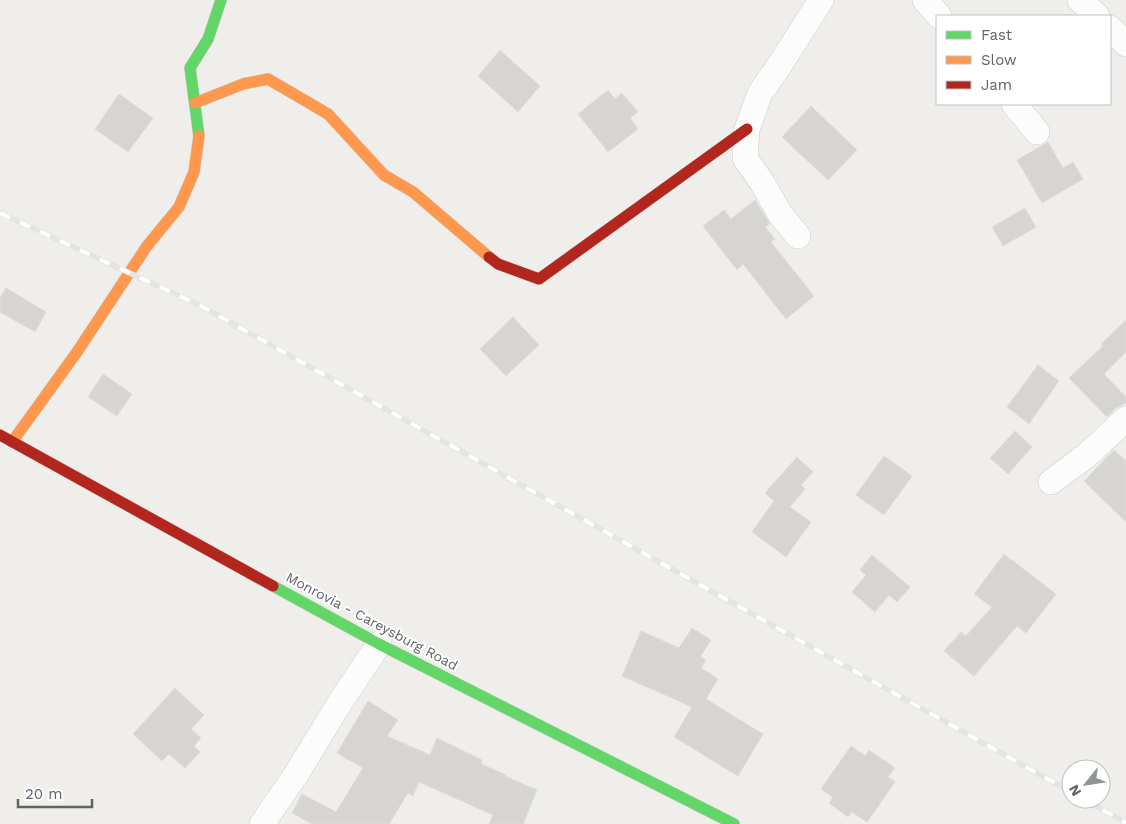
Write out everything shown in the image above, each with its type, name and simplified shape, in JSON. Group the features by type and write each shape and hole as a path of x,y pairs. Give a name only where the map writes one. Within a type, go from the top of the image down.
{"street":[{"path":"12,442 66,368 147,246 178,207 194,172 199,136 190,68 208,39 221,0"},
{"path":"798,236 780,214 745,158 747,129 760,94 821,0"},
{"path":"925,0 938,15"},
{"path":"1080,0 1096,15"},
{"path":"1111,29 1126,44"},
{"path":"195,103 243,84 268,79 328,114 384,176 413,192 498,264 539,279 747,129"},
{"path":"1015,105 1037,132"},
{"path":"1051,482 1086,456 1126,419"},
{"name":"Monrovia - Careysburg Road","path":"0,435 379,644 734,824"},
{"path":"262,824 297,773 339,704 379,644"}],"building":[{"path":"500,50 540,86 518,112 478,76"},
{"path":"608,90 615,99 622,93 638,112 630,118 638,129 608,152 578,114"},
{"path":"119,94 153,118 128,152 95,129"},
{"path":"811,106 857,150 828,180 782,137"},
{"path":"1048,142 1063,168 1073,162 1083,179 1042,203 1017,160"},
{"path":"755,200 770,224 765,227 775,239 771,242 814,296 786,319 743,264 737,270 703,226 724,210 731,219"},
{"path":"1025,208 1036,227 1003,246 992,227"},
{"path":"6,288 46,312 35,332 0,312 0,298"},
{"path":"513,317 539,345 506,376 480,349"},
{"path":"1126,320 1126,352 1104,374 1126,397 1126,403 1116,408 1107,417 1069,378 1103,346 1101,344"},
{"path":"1038,365 1059,381 1029,424 1007,407"},
{"path":"103,374 132,394 117,416 88,397"},
{"path":"1015,431 1032,447 1008,474 990,458"},
{"path":"1114,450 1126,461 1126,522 1084,481"},
{"path":"884,456 912,476 884,515 856,495"},
{"path":"797,457 813,472 801,485 805,489 790,507 811,522 786,557 752,532 774,501 765,493"},
{"path":"1004,554 1056,594 1026,633 1017,626 974,676 944,651 961,632 966,636 992,607 974,594"},
{"path":"872,555 910,587 897,602 889,595 875,612 852,592 866,575 860,570"},
{"path":"692,628 711,640 700,657 706,660 701,668 718,679 706,699 763,734 738,776 674,737 692,707 622,676 641,631 679,648"},
{"path":"175,688 204,715 191,729 201,738 194,746 200,752 185,768 169,754 162,761 133,734"},
{"path":"368,701 398,720 387,736 430,755 437,738 482,760 481,764 537,790 523,824 489,824 493,815 419,782 413,796 408,793 389,824 312,824 292,813 302,794 336,812 363,768 337,753"},
{"path":"851,746 865,756 869,750 895,768 888,777 895,782 867,822 852,812 848,817 829,803 833,797 821,789"}],"railway":[{"path":"0,213 201,306 1061,786"},
{"path":"1102,809 1126,823"}],"traffic: fast":[{"path":"199,136 190,68 208,39 221,0"},
{"path":"273,586 379,644 734,824"}],"traffic: slow":[{"path":"195,103 243,84 268,79 328,114 384,175 413,192 489,257"},
{"path":"12,442 77,352 147,246 179,207 194,172 199,136"}],"traffic: jam":[{"path":"489,257 498,264 539,279 747,129"},
{"path":"0,435 273,586"}]}
